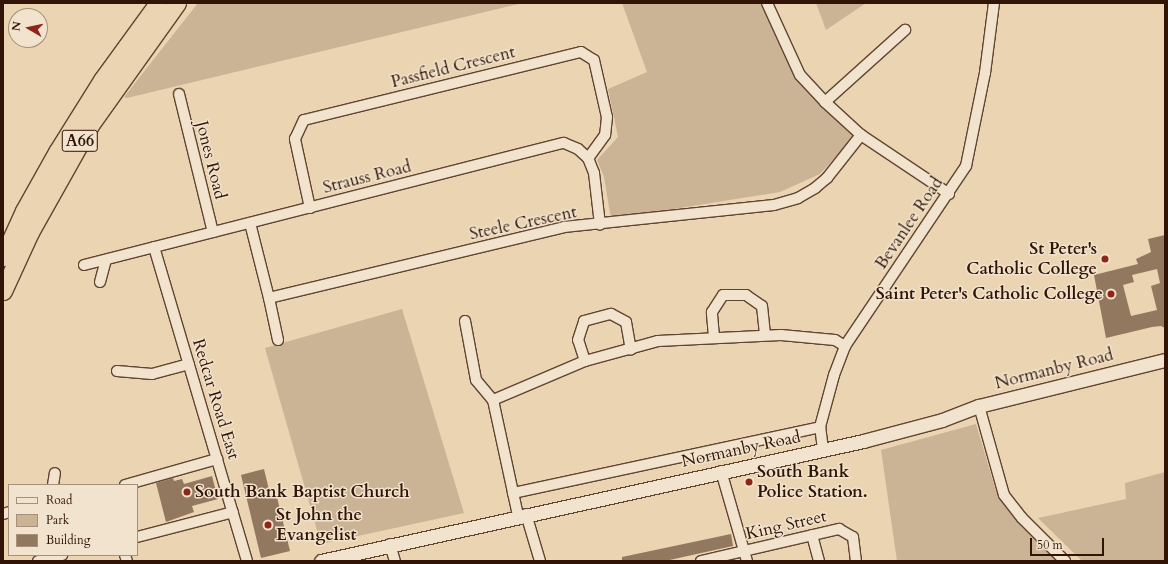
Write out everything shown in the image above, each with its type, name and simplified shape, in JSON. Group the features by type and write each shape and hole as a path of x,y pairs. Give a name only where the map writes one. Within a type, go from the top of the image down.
{"highway":[{"name":"A66","path":"3,257 24,211 57,152 102,80 158,3"},
{"name":"A66","path":"3,291 30,232 90,125 177,3"}],"street":[{"path":"766,3 800,75 825,102 861,135 949,194"},
{"name":"Bevanlee Road","path":"823,450 820,427 834,375 845,346 949,194 966,166 985,73 994,3"},
{"path":"825,102 905,30"},
{"name":"Passfield Crescent","path":"310,208 295,140 304,120 580,52 594,60 608,117 605,135 588,158"},
{"name":"Jones Road","path":"179,94 213,232"},
{"name":"Steele Crescent","path":"269,298 564,227 600,225 774,205 798,198 827,178 861,135"},
{"name":"Strauss Road","path":"84,264 106,260 564,143 578,149 588,158"},
{"path":"588,158 594,173 600,225"},
{"path":"250,223 278,340"},
{"name":"Redcar Road East","path":"154,247 247,561"},
{"path":"100,282 106,260"},
{"path":"714,337 712,312 723,295 746,295 762,306 765,335"},
{"path":"585,360 578,340 584,321 611,314 626,322 631,350"},
{"path":"465,321 476,380 493,400 513,493 540,561"},
{"path":"493,400 585,360 631,350 658,341 765,335 836,340 845,346"},
{"name":"Normanby Road","path":"321,561 390,544 823,450 942,420 979,406 1165,360"},
{"path":"117,370 152,374 189,364"},
{"path":"979,406 1004,495 1022,518 1065,561"},
{"path":"513,493 820,427"},
{"path":"129,484 217,459"},
{"path":"721,471 746,556"},
{"path":"53,484 55,473"},
{"path":"138,537 233,512"},
{"name":"King Street","path":"701,561 746,556 812,535 839,529 853,537 856,561"},
{"path":"812,535 819,561"},
{"path":"390,544 395,561"},
{"path":"38,561 58,556"}],"green space":[{"path":"198,3 523,3 127,98 124,97"},
{"path":"622,3 767,3 800,80 857,133 820,174 780,192 611,219 604,177 597,160 618,137 608,89 647,72"},
{"path":"816,3 866,3 826,30"},
{"path":"402,309 464,513 321,544 265,348"},
{"path":"976,424 996,491 1021,524 1058,561 897,561 881,450"},
{"path":"1165,472 1165,561 1082,561 1038,518 1126,499 1125,483"}],"building":[{"name":"Saint Peter's Catholic College","path":"1165,235 1165,328 1161,326 1152,327 1106,338 1094,275 1138,264 1136,259 1151,252 1148,239","holes":["1157,269 1160,283 1151,286 1157,310 1131,316 1123,285 1134,282 1132,275"]},
{"name":"St John the Evangelist","path":"264,469 271,498 277,497 290,551 261,558 241,475"},
{"name":"South Bank Baptist Church","path":"212,476 218,499 192,506 194,512 166,522 156,483 173,478 174,481 182,479 184,484"},
{"path":"731,534 733,546 665,561 622,561 622,557"}],"place":[{"name":"St Peter's Catholic College","path":"1105,259"},
{"name":"Saint Peter's Catholic College","path":"1111,294"},
{"name":"South Bank Police Station.","path":"749,482"},
{"name":"South Bank Baptist Church","path":"187,492"},
{"name":"St John the Evangelist","path":"268,525"}]}
